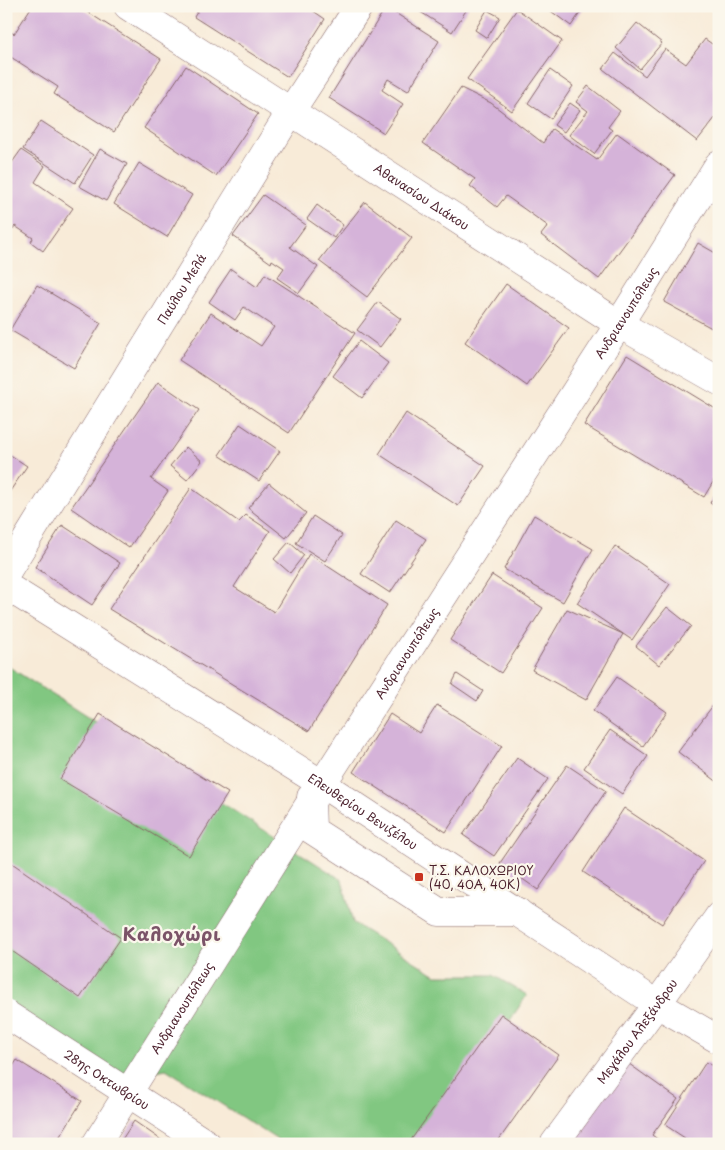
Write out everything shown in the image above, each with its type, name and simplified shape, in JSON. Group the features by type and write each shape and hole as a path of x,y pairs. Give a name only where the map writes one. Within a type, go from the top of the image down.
{"street":[{"name":"Αθανασίου Διάκου","path":"128,6 619,324 719,381"},
{"name":"Παύλου Μελά","path":"6,573 291,111 359,6"},
{"name":"Ανδριανουπόλεως","path":"96,1144 315,788 619,324 719,164"},
{"name":"Ελευθερίου Βενιζέλου","path":"6,586 315,788 518,912 657,1004 719,1040"},
{"path":"315,788 312,830 439,912 518,912"},
{"name":"Μεγάλου Αλεξάνδρου","path":"554,1144 719,916"},
{"name":"28ης Οκτωβρίου","path":"6,1014 208,1144"}],"green space":[{"path":"6,665 342,880 353,923 436,975 493,975 527,995 427,1144 284,1144 166,1069 121,1078 6,1009"}],"building":[{"path":"32,6 78,6 161,59 114,132 54,94 58,87 6,54 6,29 14,34"},
{"path":"201,6 306,6 325,19 288,77 194,17"},
{"path":"411,6 469,6 452,32"},
{"path":"544,6 585,6 571,26"},
{"path":"386,7 439,41 408,91 388,79 382,90 403,104 384,133 329,98"},
{"path":"517,9 562,41 512,111 467,79"},
{"path":"487,10 500,17 487,38 475,30"},
{"path":"637,23 662,43 640,69 616,48"},
{"path":"705,39 719,49 719,113 697,141 603,69 615,53 645,76 665,49 686,64"},
{"path":"186,66 258,114 216,176 144,128"},
{"path":"550,70 573,86 551,119 528,103"},
{"path":"588,86 620,111 608,127 612,130 594,154 569,135 588,111 576,102"},
{"path":"461,88 491,103 543,143 552,129 597,160 617,133 675,175 599,279 541,235 548,226 506,196 497,207 470,186 475,179 423,143"},
{"path":"570,103 580,110 564,132 554,125"},
{"path":"41,121 93,155 75,183 23,149"},
{"path":"100,149 127,164 106,201 79,186"},
{"path":"21,150 45,166 35,182 73,208 43,251 31,242 33,238 15,226 12,230 6,226 8,204 6,203 6,171"},
{"path":"139,163 192,195 167,237 114,204"},
{"path":"263,195 306,225 290,247 318,267 299,293 277,278 284,268 272,260 271,263 233,236"},
{"path":"365,202 412,238 367,297 319,261"},
{"path":"317,205 343,225 334,238 307,219"},
{"path":"698,243 719,255 719,332 664,302"},
{"path":"231,269 257,287 265,274 355,333 289,433 179,360 211,313 261,346 274,327 244,307 235,320 209,302"},
{"path":"506,284 569,328 527,386 465,342"},
{"path":"37,285 101,323 74,368 10,330"},
{"path":"378,302 401,319 380,347 357,330"},
{"path":"359,341 388,363 362,398 333,376"},
{"path":"627,355 719,411 719,472 704,497 584,425"},
{"path":"158,382 199,410 151,479 168,491 129,548 71,508"},
{"path":"406,413 485,466 458,506 379,454"},
{"path":"240,424 280,451 259,481 219,455"},
{"path":"186,447 202,461 187,480 170,466"},
{"path":"6,452 27,466 6,497"},
{"path":"269,483 306,513 286,538 248,508"},
{"path":"191,488 239,522 246,515 270,531 234,587 274,612 309,554 387,605 309,731 109,609"},
{"path":"719,488 719,509 710,503"},
{"path":"534,515 593,549 563,602 504,569"},
{"path":"313,516 342,535 325,561 296,543"},
{"path":"396,520 426,539 390,593 361,574"},
{"path":"62,525 120,563 92,605 35,567"},
{"path":"289,542 304,555 290,573 274,559"},
{"path":"615,546 670,584 632,640 577,603"},
{"path":"492,575 543,608 501,673 450,640"},
{"path":"667,607 691,626 659,665 636,646"},
{"path":"567,609 623,634 586,700 532,670"},
{"path":"457,674 483,691 477,701 452,684"},
{"path":"617,677 667,712 643,746 593,711"},
{"path":"717,700 719,702 719,783 678,752"},
{"path":"437,705 502,746 446,832 353,772 390,714 419,733"},
{"path":"100,714 228,793 189,856 60,779"},
{"path":"610,730 648,756 622,794 584,768"},
{"path":"517,758 548,779 494,856 463,835"},
{"path":"567,765 606,791 538,890 500,863"},
{"path":"624,808 704,861 662,924 583,872"},
{"path":"6,859 121,938 80,998 6,947"},
{"path":"501,1014 559,1055 496,1144 408,1144"},
{"path":"17,1060 82,1101 55,1144 6,1144 6,1077"},
{"path":"625,1061 678,1099 652,1135 664,1144 566,1144"},
{"path":"706,1062 719,1070 719,1144 694,1144 665,1125"},
{"path":"134,1121 167,1144 119,1144"}],"place":[{"name":"Τ.Σ. ΚΑΛΟΧΩΡΙΟΥ (40, 40Α, 40Κ)","path":"419,877"}],"district":[{"name":"Καλοχώρι","path":"172,933"}]}
